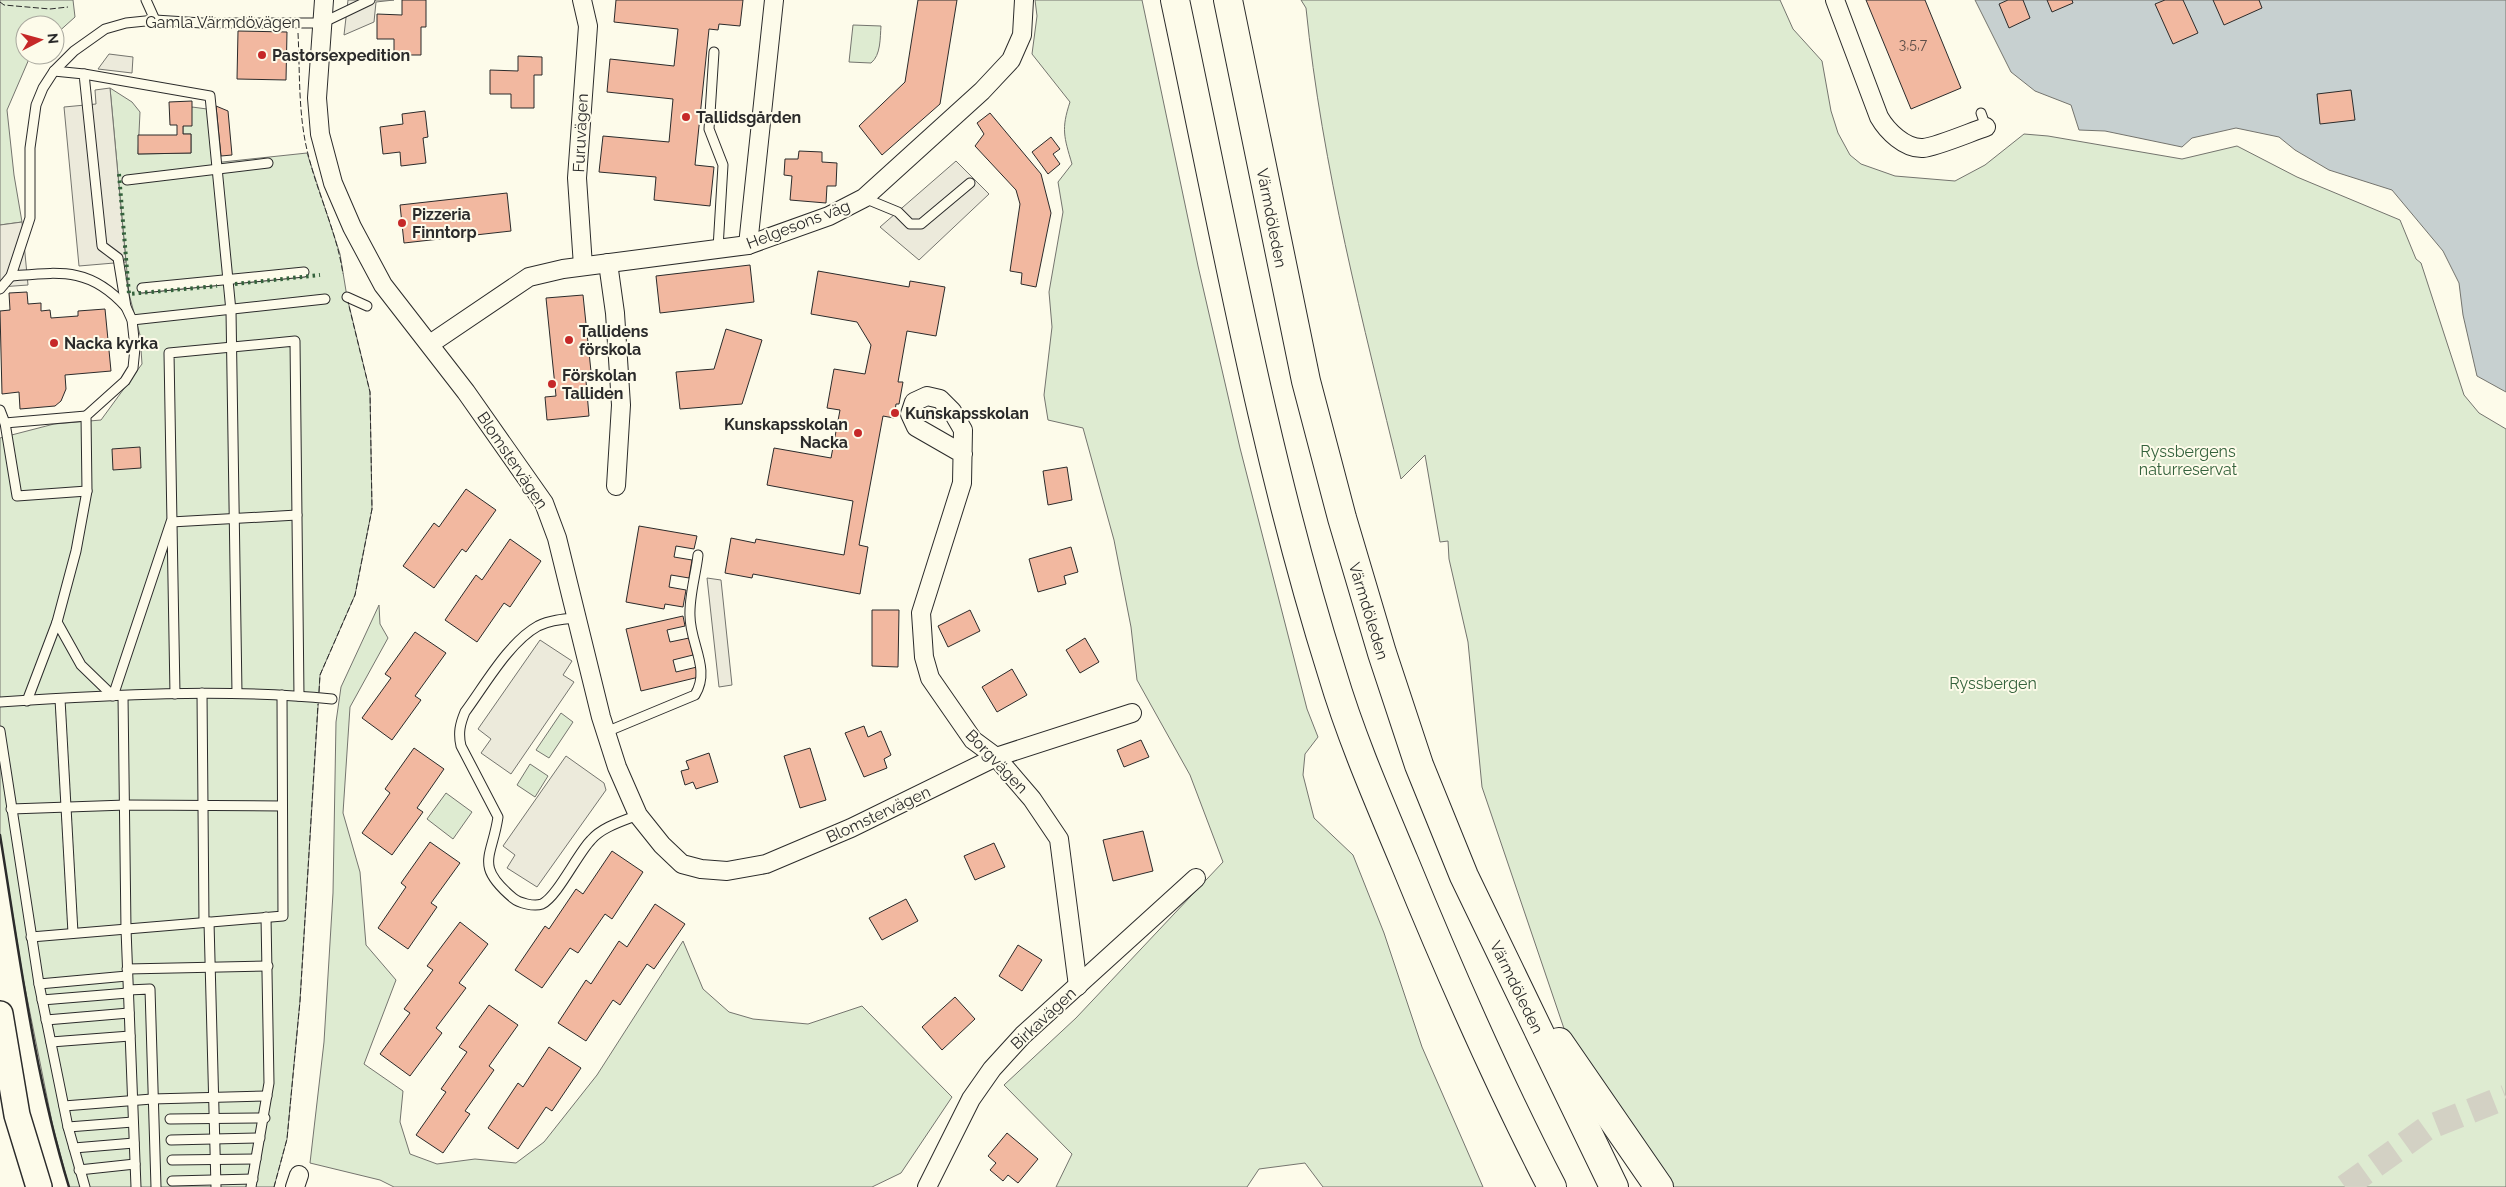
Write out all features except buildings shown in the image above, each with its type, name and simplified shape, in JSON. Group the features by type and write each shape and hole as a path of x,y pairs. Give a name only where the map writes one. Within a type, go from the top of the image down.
{"highway":[{"path":"1175,0 1258,391 1292,533 1332,675 1387,821 1433,933 1552,1187"},
{"name":"Värmdöleden","path":"1228,0 1306,382 1342,518 1382,653 1420,765 1464,876 1614,1187"},
{"path":"1511,973 1659,1187"},
{"path":"1489,1056 1538,1187"}],"main road":[{"path":"0,1014 17,1115 39,1187"}],"street":[{"name":"Gamla Värmdövägen","path":"324,0 317,98 320,134 333,183 370,264 390,296 430,344"},
{"name":"Furuvägen","path":"582,0 588,26 577,178 583,266"},
{"path":"748,244 774,0"},
{"name":"Helgesons väg","path":"430,344 529,276 583,266 748,244 829,216 864,198 982,91 1011,60 1022,35 1024,0"},
{"path":"1835,0 1879,117 1892,134 1906,143 1922,148 1983,120"},
{"path":"608,263 616,314 621,405 616,486"},
{"name":"Blomstervägen","path":"430,344 541,497 557,538 606,732 638,815 662,845 682,864 701,869 728,871 766,864 851,828 996,757 1132,713"},
{"name":"Borgvägen","path":"962,454 962,483 921,613 924,657 930,678 973,740 996,757 1032,799 1059,839 1078,986"},
{"name":"Birkavägen","path":"927,1187 971,1099 992,1068 1023,1035 1196,878"}],"lane":[{"path":"146,0 154,20"},
{"path":"322,23 370,0"},
{"name":"Gamla Värmdövägen","path":"11,276 30,218 31,124 43,88 54,71 74,51 105,30 126,24 154,20 202,23 322,23"},
{"path":"714,52 709,130 723,166 718,248"},
{"path":"54,71 84,74 210,96 232,310 237,693"},
{"path":"5,422 86,416 125,381 133,368 135,348 132,320 126,307 118,258 102,246 84,74"},
{"path":"127,180 268,163"},
{"path":"864,198 898,212 910,224 921,224 970,183"},
{"path":"142,288 304,272"},
{"path":"0,289 11,276 73,274 94,280 126,307"},
{"path":"347,297 367,306"},
{"path":"132,320 325,299"},
{"path":"175,694 169,353 296,341 299,696"},
{"path":"0,410 5,422 17,496 87,491"},
{"path":"26,700 57,622 76,551 87,491 86,416"},
{"path":"171,522 297,515"},
{"path":"113,696 171,522"},
{"path":"606,732 695,695 700,687 702,674 690,617 698,554"},
{"path":"576,618 555,620 539,625 520,639 465,712 460,723 459,735 461,746 498,817 489,853 490,873 516,900 535,905 542,904 553,892 591,839 604,830 638,815"},
{"path":"57,622 80,665 113,696"},
{"path":"0,702 202,693 282,695 332,699"},
{"path":"202,693 206,922 211,966 216,1184"},
{"path":"30,937 283,916 282,695"},
{"path":"123,696 127,973 136,1187"},
{"path":"60,699 74,933"},
{"path":"0,731 38,984 68,1127 85,1187"},
{"path":"11,809 126,805 282,806"},
{"path":"172,1181 216,1184 252,1183 267,1096 268,966 266,917"},
{"path":"38,984 127,973 211,966 268,966"},
{"path":"42,1000 150,989 156,1187"},
{"path":"46,1020 129,1013"},
{"path":"51,1042 130,1036"},
{"path":"64,1106 152,1098 267,1096"},
{"path":"170,1119 264,1118"},
{"path":"68,1127 133,1122"},
{"path":"171,1140 260,1138"},
{"path":"74,1148 134,1143"},
{"path":"172,1160 256,1160"},
{"path":"79,1170 135,1164"}],"green space":[{"path":"0,0 73,0 75,17 65,26 65,15 15,15 15,65 26,65 7,110 14,175 22,222 0,225"},
{"path":"1035,0 1142,0 1198,266 1240,448 1307,709 1318,737 1305,754 1303,775 1314,818 1353,855 1384,933 1422,1047 1483,1187 1323,1187 1305,1163 1259,1169 1247,1187 1056,1187 1072,1154 1004,1085 1076,1018 1223,862 1190,775 1137,680 1131,627 1114,540 1083,428 1048,420 1044,395 1052,327 1049,292 1063,212 1058,182 1072,164 1065,133 1065,119 1070,102 1032,54 1037,16"},
{"name":"Ryssbergen","path":"1301,0 1780,0 1793,29 1822,61 1831,111 1838,133 1850,155 1861,164 1895,176 1955,181 1985,165 2024,134 2048,136 2182,159 2237,146 2297,177 2400,220 2416,259 2421,263 2464,395 2479,413 2506,429 2506,1187 1673,1187 1574,1058 1482,787 1468,642 1449,559 1448,541 1440,542 1425,455 1401,479 1345,245 1322,127 1306,8"},
{"path":"853,25 881,26 877,56 871,63 849,62"},
{"path":"110,88 132,102 140,112 138,154 191,153 191,134 183,134 183,126 192,107 207,109 213,163 307,153 340,254 347,297 370,392 372,509 355,595 320,675 300,1001 287,1139 274,1187 69,1187 53,1127 23,978 0,835 0,438 54,424 101,420 142,364 140,335 129,294"},
{"path":"379,605 380,624 388,638 350,707 343,813 360,872 366,945 396,980 364,1064 403,1091 400,1122 410,1154 437,1164 475,1159 516,1163 544,1142 597,1075 683,941 703,989 729,1012 753,1019 808,1024 862,1006 952,1097 901,1173 872,1187 394,1187 380,1180 310,1163 324,1042 333,893 336,722 341,687"},
{"path":"561,713 573,722 549,758 536,750"},
{"path":"530,764 548,776 535,797 517,785"},
{"path":"446,793 472,812 453,839 427,819"}],"shaded area":[{"path":"348,0 394,0 376,2 374,22 344,35"},
{"path":"1975,0 2506,0 2506,392 2477,376 2463,315 2459,283 2443,251 2392,190 2329,170 2295,150 2279,137 2236,128 2192,138 2182,147 2105,131 2079,130 2071,105 2035,91 2011,72"},
{"path":"109,54 133,57 132,73 98,69"},
{"path":"110,88 126,262 79,266 64,107 96,104 95,90"},
{"path":"956,161 989,194 919,260 880,227"},
{"path":"22,222 28,285 0,287 0,225"},
{"path":"707,578 721,580 732,685 719,687"},
{"path":"540,640 572,661 563,675 574,682 511,774 481,753 491,739 478,729"},
{"path":"566,756 604,783 606,790 537,887 507,868 515,855 503,846"}],"tunnel":[{"path":"2345,1187 2427,1128 2506,1097"}],"hedge":[{"path":"119,174 129,294 217,286"},
{"path":"235,284 320,275"}],"fence":[{"path":"0,2 4,5 50,9 68,7"},
{"path":"298,33 302,124 312,169 336,244 343,274"},
{"path":"319,692 320,675 355,595 372,509 370,392 348,302"},
{"path":"274,1187 287,1139 300,1001 318,704"}],"wall":[{"path":"0,835 28,1012 46,1100 69,1187"}],"place":[{"name":"Pastorsexpedition","path":"262,55"},
{"name":"Tallidsgården","path":"686,117"},
{"name":"Pizzeria Finntorp","path":"402,223"},
{"name":"Tallidens förskola","path":"569,340"},
{"name":"Nacka kyrka","path":"54,343"},
{"name":"Förskolan Talliden","path":"552,384"},
{"name":"Kunskapsskolan","path":"895,413"},
{"name":"Kunskapsskolan Nacka","path":"858,433"}],"park label":[{"name":"Ryssbergens naturreservat","path":"2188,460"}]}
